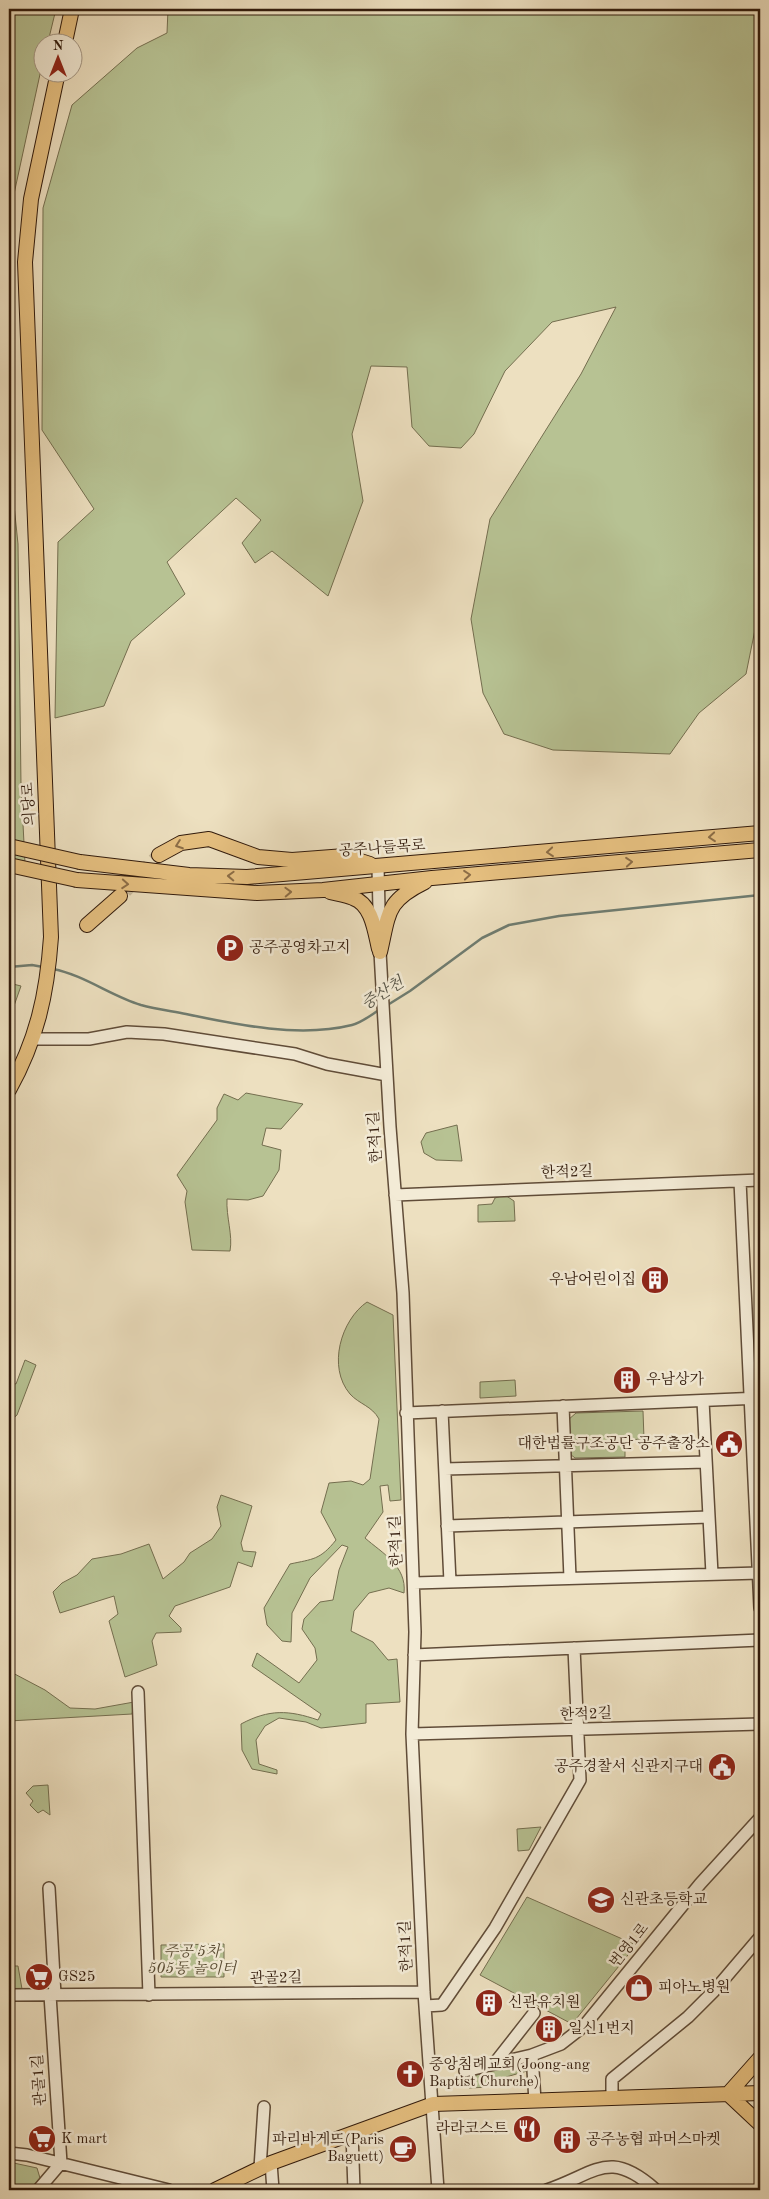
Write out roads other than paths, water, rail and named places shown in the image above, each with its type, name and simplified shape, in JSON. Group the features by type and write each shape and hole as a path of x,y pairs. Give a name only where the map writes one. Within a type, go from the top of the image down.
{"main road":[{"path":"67,32 72,9"},
{"name":"의당로","path":"34,1039 48,983 51,937 25,262 31,199 56,82"},
{"name":"공주나들목로","path":"9,846 80,862 189,875 247,877 760,833"},
{"path":"159,855 181,844 210,839 258,858 292,860 344,856 378,867"},
{"path":"9,865 77,880 257,893 323,890 432,878 760,850"},
{"path":"380,952 389,912 394,902 411,888 432,878"},
{"path":"323,890 355,898 364,905 370,915 380,952"},
{"path":"87,925 120,896"},
{"path":"9,1090 34,1039"},
{"path":"728,2094 760,2058"},
{"path":"215,2190 266,2165 433,2104 760,2093"},
{"path":"728,2094 760,2124"}],"street":[{"name":"한적1길","path":"378,867 380,952 387,1075 403,1293 406,1413 414,1583 412,1734 424,1992 438,2190"},
{"path":"34,1039 88,1039 127,1032 164,1034 295,1054 327,1064 387,1075"},
{"name":"한적2길","path":"395,1195 760,1180"},
{"path":"740,1181 756,1398 760,1608"},
{"path":"406,1413 756,1398"},
{"path":"704,1401 712,1574"},
{"path":"563,1406 570,1578"},
{"path":"442,1411 450,1582"},
{"path":"445,1470 706,1462"},
{"path":"447,1526 709,1517"},
{"path":"414,1583 759,1573"},
{"path":"414,1655 760,1640"},
{"path":"425,2006 442,2005 495,1928 580,1780 574,1648"},
{"path":"138,1692 149,1995"},
{"name":"한적2길","path":"412,1734 760,1724"},
{"name":"번영1로","path":"465,2071 527,2056 561,2044 584,2026 700,1884 760,1818"},
{"name":"관골1길","path":"50,1888 60,2164"},
{"path":"612,2098 612,2079 688,2017 714,1991 760,1937"},
{"name":"관골2길","path":"9,1995 424,1992"},
{"path":"494,2064 534,2013"},
{"path":"514,2038 527,2056 535,2101"},
{"path":"264,2107 266,2165 273,2190"},
{"path":"352,2134 354,2190"},
{"path":"9,2153 169,2190"},
{"path":"38,2190 60,2164"},
{"path":"547,2190 611,2166 626,2169 656,2190"}],"waterway":[{"name":"중산천","path":"386,1006 410,991 482,938 509,925 559,916 760,895"},
{"name":"중산천","path":"9,967 32,965 43,967"},
{"name":"중산천","path":"53,969 76,976 141,1005 248,1026 290,1030 332,1029 355,1024 379,1010"}],"tunnel":[{"path":"125,891 159,855"}],"place":[{"name":"공주공영차고지","path":"230,948"},
{"name":"우남어린이집","path":"655,1280"},
{"name":"우남상가","path":"627,1380"},
{"name":"대한법률구조공단 공주출장소","path":"729,1444"},
{"name":"공주경찰서 신관지구대","path":"722,1767"},
{"name":"신관초등학교","path":"601,1900"},
{"name":"GS25","path":"39,1977"},
{"name":"피아노병원","path":"639,1988"},
{"name":"신관유치원","path":"489,2003"},
{"name":"일신1번지","path":"549,2029"},
{"name":"중앙침례교회(Joong-ang Baptist Churche)","path":"410,2074"},
{"name":"라라코스트","path":"527,2129"},
{"name":"K mart","path":"42,2139"},
{"name":"공주농협 파머스마켓","path":"567,2140"},
{"name":"파리바게뜨(Paris Baguett)","path":"403,2149"}],"park label":[{"name":"주공 5차 505동 놀이터","path":"192,1960"}]}
